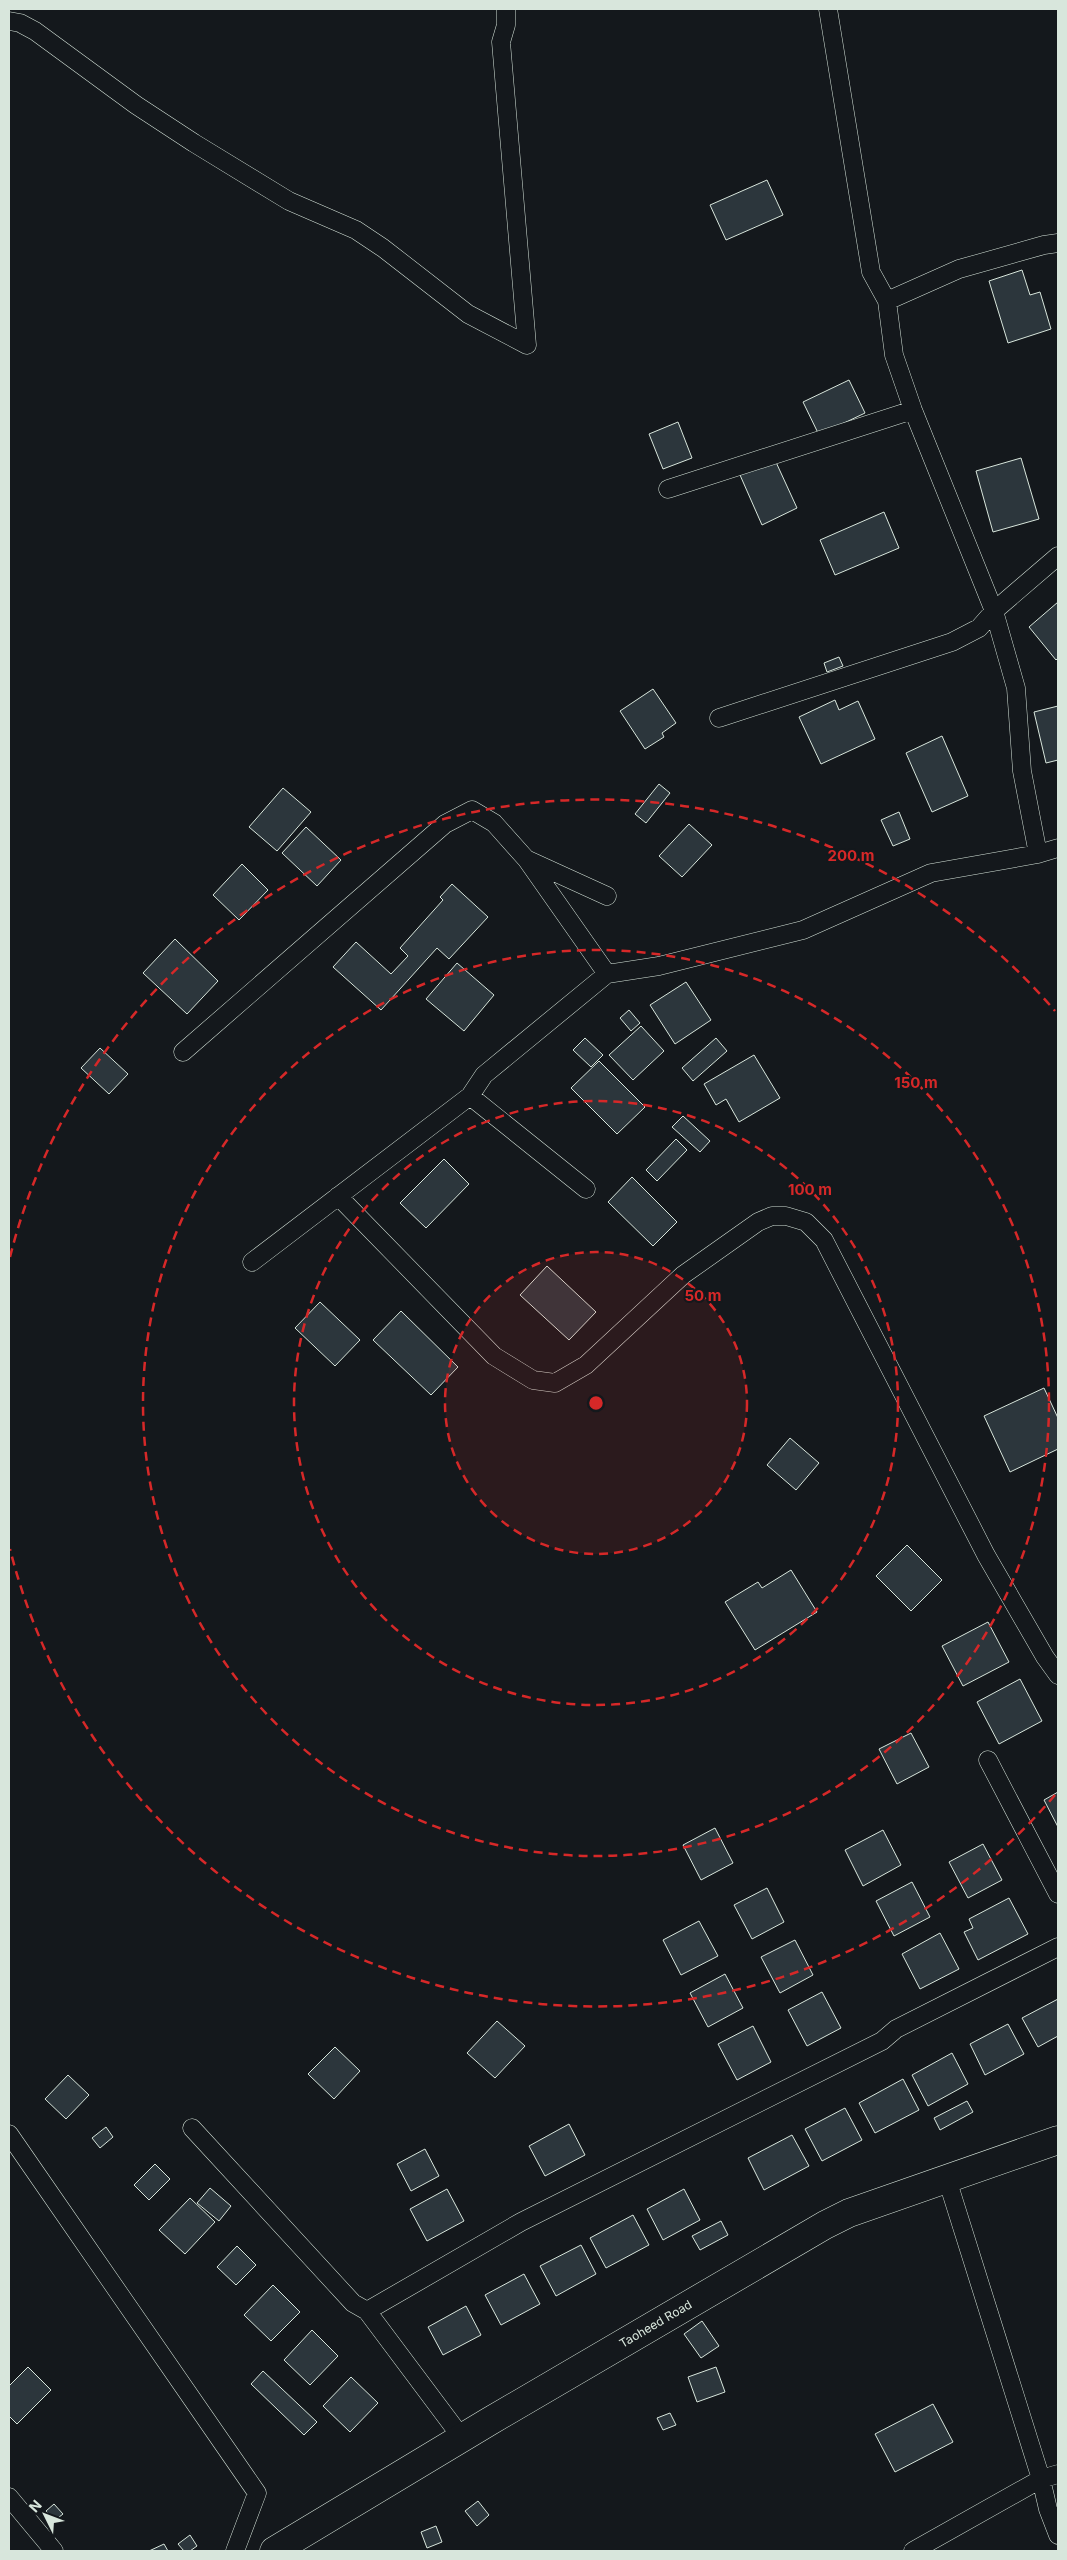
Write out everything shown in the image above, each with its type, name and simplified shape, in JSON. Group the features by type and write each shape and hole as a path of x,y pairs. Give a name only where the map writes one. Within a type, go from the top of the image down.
{"main road":[{"name":"Taoheed Road","path":"274,2551 826,2224 849,2213 1058,2140"}],"street":[{"path":"9,21 20,23 35,31 136,106 271,191 356,230 383,248 468,314 527,345 501,42 506,25 506,9"},
{"path":"828,9 871,272 887,301 894,355 913,410 994,611 1016,688 1022,771 1038,854"},
{"path":"887,301 959,269 1044,245 1058,243"},
{"path":"668,489 913,410"},
{"path":"719,718 952,642 979,628 994,611 1058,556"},
{"path":"183,1052 445,824 472,810 494,823 528,860 607,974"},
{"path":"252,1262 470,1096 484,1075 607,974 658,966 803,930 931,873 1038,854 1058,848"},
{"path":"528,860 607,896"},
{"path":"470,1096 586,1189"},
{"path":"338,1196 494,1356 533,1380 555,1383 586,1365 683,1275 758,1222 772,1216 786,1216 806,1222 824,1240 986,1555 1045,1657 1058,1674"},
{"path":"988,1760 1058,1894"},
{"path":"367,2311 522,2222 874,2046 896,2029 1058,1947"},
{"path":"192,2128 353,2303 367,2311 462,2438"},
{"path":"9,2134 258,2493 236,2551"},
{"path":"947,2179 1041,2479 1048,2509 1058,2535"},
{"path":"913,2551 1041,2479 1058,2474"},
{"path":"9,2497 54,2551"}],"building":[{"path":"767,180 783,215 726,240 710,205"},
{"path":"1022,270 1030,295 1040,292 1051,329 1008,343 989,281"},
{"path":"849,380 865,413 819,435 803,402"},
{"path":"678,422 692,458 663,469 649,434"},
{"path":"1021,458 1039,519 993,532 976,471"},
{"path":"775,460 797,508 762,525 740,475"},
{"path":"884,512 899,548 835,575 820,540"},
{"path":"1058,602 1058,658 1056,660 1029,627"},
{"path":"839,657 843,666 827,672 824,663"},
{"path":"653,689 676,723 662,733 664,737 645,749 620,711"},
{"path":"835,700 839,710 858,701 875,739 821,764 799,717"},
{"path":"1058,706 1058,760 1046,763 1034,712"},
{"path":"942,736 968,796 932,812 906,753"},
{"path":"659,784 670,793 646,823 635,814"},
{"path":"283,788 311,812 277,851 249,827"},
{"path":"899,812 910,839 893,846 881,820"},
{"path":"689,824 712,845 682,877 659,856"},
{"path":"306,827 341,860 317,886 282,853"},
{"path":"242,864 268,890 239,920 213,895"},
{"path":"452,884 488,917 449,959 437,948 381,1010 333,967 356,942 391,974 408,956 400,948 443,900 440,897"},
{"path":"175,939 218,981 187,1014 143,973"},
{"path":"457,963 494,995 464,1031 426,999"},
{"path":"686,982 711,1020 675,1044 650,1005"},
{"path":"629,1010 640,1023 631,1031 620,1018"},
{"path":"641,1026 664,1051 633,1080 609,1055"},
{"path":"585,1038 603,1055 591,1067 573,1050"},
{"path":"716,1038 727,1051 693,1081 682,1068"},
{"path":"100,1048 128,1074 109,1094 81,1068"},
{"path":"754,1055 780,1098 739,1122 726,1099 716,1105 704,1084"},
{"path":"599,1061 645,1107 617,1134 571,1088"},
{"path":"683,1116 710,1141 700,1152 672,1127"},
{"path":"676,1139 687,1150 657,1181 646,1170"},
{"path":"444,1159 469,1184 426,1228 400,1203"},
{"path":"632,1177 677,1222 653,1246 608,1202"},
{"path":"547,1266 596,1312 569,1340 520,1295"},
{"path":"320,1302 360,1340 335,1366 295,1328"},
{"path":"401,1311 458,1367 431,1395 373,1340"},
{"path":"1044,1388 1058,1418 1058,1449 1010,1472 984,1416"},
{"path":"790,1438 819,1463 796,1490 767,1465"},
{"path":"907,1545 942,1580 911,1611 876,1576"},
{"path":"791,1570 817,1612 755,1650 725,1602 758,1582 762,1588"},
{"path":"988,1622 1009,1662 963,1686 942,1646"},
{"path":"1020,1679 1042,1721 999,1744 977,1702"},
{"path":"911,1733 929,1767 897,1784 879,1749"},
{"path":"1058,1792 1058,1827 1044,1800"},
{"path":"715,1828 733,1863 701,1880 683,1845"},
{"path":"883,1830 901,1865 863,1886 845,1850"},
{"path":"983,1844 1002,1880 968,1898 949,1862"},
{"path":"912,1882 930,1917 894,1936 876,1901"},
{"path":"767,1888 784,1922 752,1939 734,1905"},
{"path":"1009,1898 1028,1934 978,1960 964,1932 973,1928 969,1919"},
{"path":"699,1921 718,1956 681,1975 663,1940"},
{"path":"940,1933 959,1969 920,1989 902,1954"},
{"path":"795,1940 813,1975 780,1993 761,1957"},
{"path":"725,1974 743,2008 708,2027 690,1993"},
{"path":"822,1992 841,2028 807,2046 788,2010"},
{"path":"1058,1999 1058,2036 1038,2047 1022,2018"},
{"path":"497,2021 525,2046 495,2078 467,2053"},
{"path":"1008,2024 1024,2054 985,2075 970,2044"},
{"path":"753,2026 771,2062 737,2080 718,2044"},
{"path":"335,2047 360,2071 334,2099 308,2074"},
{"path":"952,2053 968,2084 928,2106 912,2075"},
{"path":"68,2075 89,2095 66,2119 45,2099"},
{"path":"903,2079 919,2110 875,2133 859,2103"},
{"path":"967,2101 973,2112 940,2130 934,2118"},
{"path":"845,2108 862,2140 822,2161 805,2129"},
{"path":"569,2124 585,2155 545,2176 529,2146"},
{"path":"106,2127 113,2137 100,2148 92,2138"},
{"path":"792,2135 809,2166 764,2190 748,2158"},
{"path":"425,2149 439,2176 411,2191 397,2164"},
{"path":"155,2164 170,2179 149,2200 134,2185"},
{"path":"210,2188 231,2206 219,2221 197,2203"},
{"path":"447,2189 464,2221 427,2241 410,2209"},
{"path":"684,2189 700,2220 663,2240 647,2209"},
{"path":"190,2198 215,2222 185,2254 159,2230"},
{"path":"633,2215 649,2245 606,2268 590,2238"},
{"path":"721,2221 728,2235 700,2250 692,2236"},
{"path":"581,2245 596,2274 556,2296 540,2266"},
{"path":"237,2246 256,2265 236,2285 217,2267"},
{"path":"524,2274 540,2304 501,2325 485,2295"},
{"path":"273,2285 300,2312 271,2341 244,2315"},
{"path":"466,2306 481,2335 443,2355 428,2327"},
{"path":"702,2321 719,2346 701,2358 684,2334"},
{"path":"312,2330 338,2356 310,2385 284,2360"},
{"path":"28,2367 51,2390 17,2424 9,2416 9,2386"},
{"path":"716,2367 725,2392 697,2402 688,2377"},
{"path":"263,2371 317,2422 304,2435 251,2384"},
{"path":"351,2377 378,2403 350,2432 323,2406"},
{"path":"933,2404 953,2442 895,2472 875,2434"},
{"path":"670,2413 676,2425 663,2430 657,2418"},
{"path":"478,2501 489,2515 477,2526 465,2511"},
{"path":"54,2504 63,2514 54,2521 46,2511"},
{"path":"436,2526 442,2542 427,2548 421,2532"},
{"path":"190,2535 197,2546 190,2551 184,2551 178,2544"},
{"path":"164,2544 168,2551 149,2551"}]}
